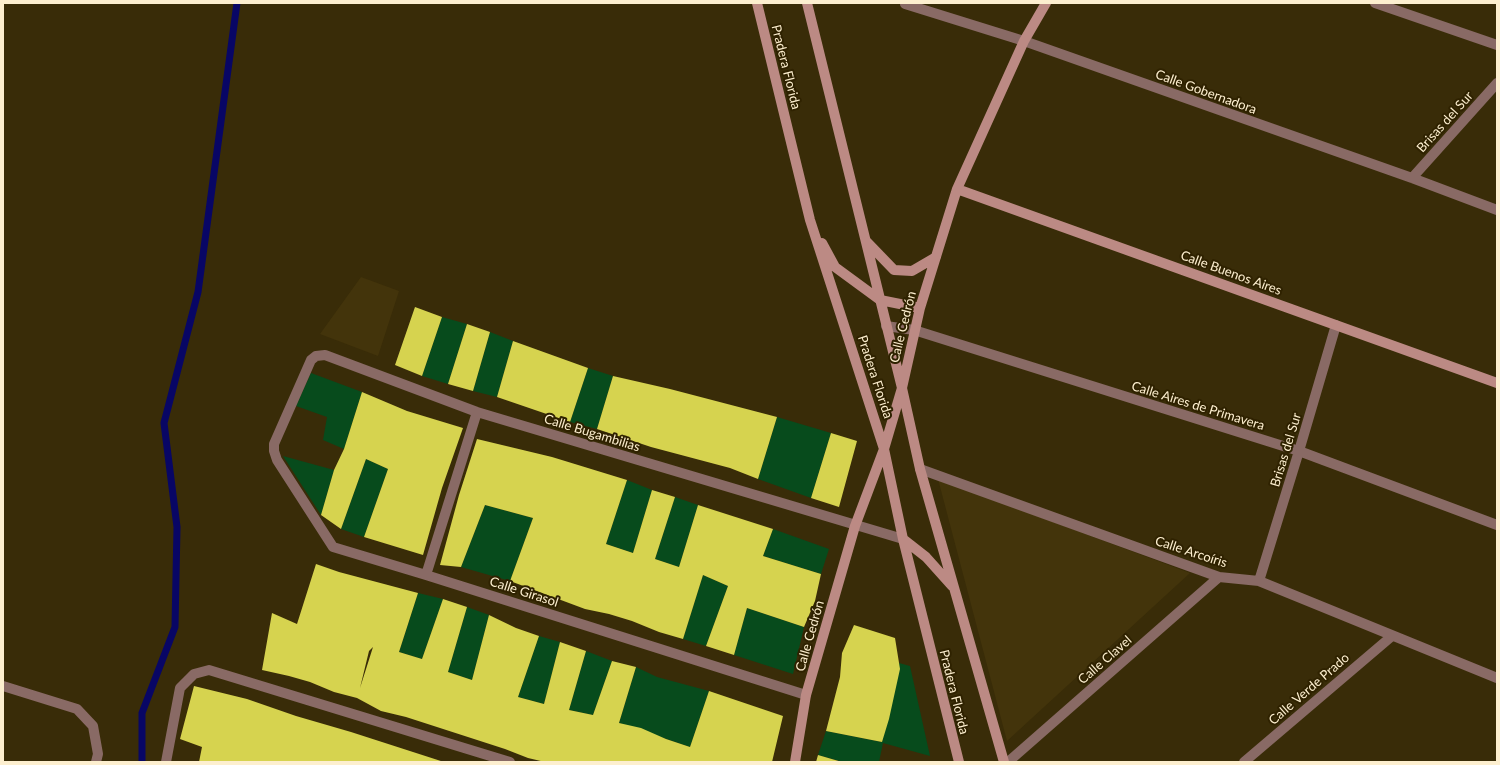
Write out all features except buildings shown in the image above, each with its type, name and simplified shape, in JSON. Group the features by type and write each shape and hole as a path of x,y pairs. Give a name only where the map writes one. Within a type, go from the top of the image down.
{"main road":[{"name":"Pradera Florida","path":"758,3 810,220 884,449 903,539 958,762"},
{"name":"Pradera Florida","path":"807,3 902,388 920,469 1004,762"},
{"name":"Calle Cedrón","path":"795,762 806,695 855,526 884,449 902,388 920,308 957,189 1024,41 1046,3"},
{"name":"Calle Buenos Aires","path":"957,189 1497,382"},
{"path":"810,220 836,267 880,300 920,308"},
{"path":"865,240 894,270 912,271 936,257"},
{"path":"903,539 926,557 954,588"}],"street":[{"path":"1375,3 1497,45"},
{"name":"Calle Gobernadora","path":"905,4 1024,41 1412,178 1497,210"},
{"name":"Brisas del Sur","path":"1412,178 1497,83"},
{"name":"Brisas del Sur","path":"1259,581 1336,325"},
{"name":"Calle Aires de Primavera","path":"886,326 914,330 1299,452 1497,525"},
{"name":"Calle Bugambilias","path":"277,460 274,451 274,444 311,360 316,356 325,355 477,412 855,526 903,539"},
{"path":"426,575 477,412"},
{"name":"Calle Girasol","path":"277,460 333,546 806,695"},
{"name":"Calle Arcoíris","path":"920,469 1219,577 1259,581 1497,678"},
{"name":"Calle Clavel","path":"1008,762 1219,577"},
{"name":"Calle Verde Prado","path":"1244,762 1392,636"},
{"path":"166,762 180,688 194,674 209,670 510,762"},
{"path":"3,686 77,709 93,726 98,754 96,762"}],"shaded area":[{"path":"361,277 399,291 378,356 320,334"},
{"path":"938,479 1190,573 1007,741"}],"green space":[{"path":"442,317 467,324 448,384 422,376"},
{"path":"490,332 513,341 497,397 473,391"},
{"path":"588,368 613,376 597,429 570,422"},
{"path":"311,373 362,392 344,449 323,440 327,417 296,406"},
{"path":"777,417 831,433 811,498 758,479"},
{"path":"283,456 334,470 321,515"},
{"path":"366,459 388,469 364,537 341,529"},
{"path":"627,480 652,490 633,553 606,544"},
{"path":"675,497 698,505 679,567 655,559"},
{"path":"485,505 533,518 510,581 461,567"},
{"path":"773,529 829,549 821,574 763,556"},
{"path":"703,575 728,586 706,646 683,639"},
{"path":"418,593 443,599 422,659 399,652"},
{"path":"467,607 489,615 472,680 448,672"},
{"path":"747,608 804,627 793,674 734,655"},
{"path":"539,636 560,642 544,704 518,697"},
{"path":"586,651 612,661 593,715 569,710"},
{"path":"899,663 910,666 930,756 883,743 879,762 843,762 818,755 826,731 882,742"},
{"path":"636,667 657,677 709,691 690,747 619,723"}],"waterway":[{"path":"142,762 142,713 175,627 177,527 164,423 198,292 237,3"}]}
